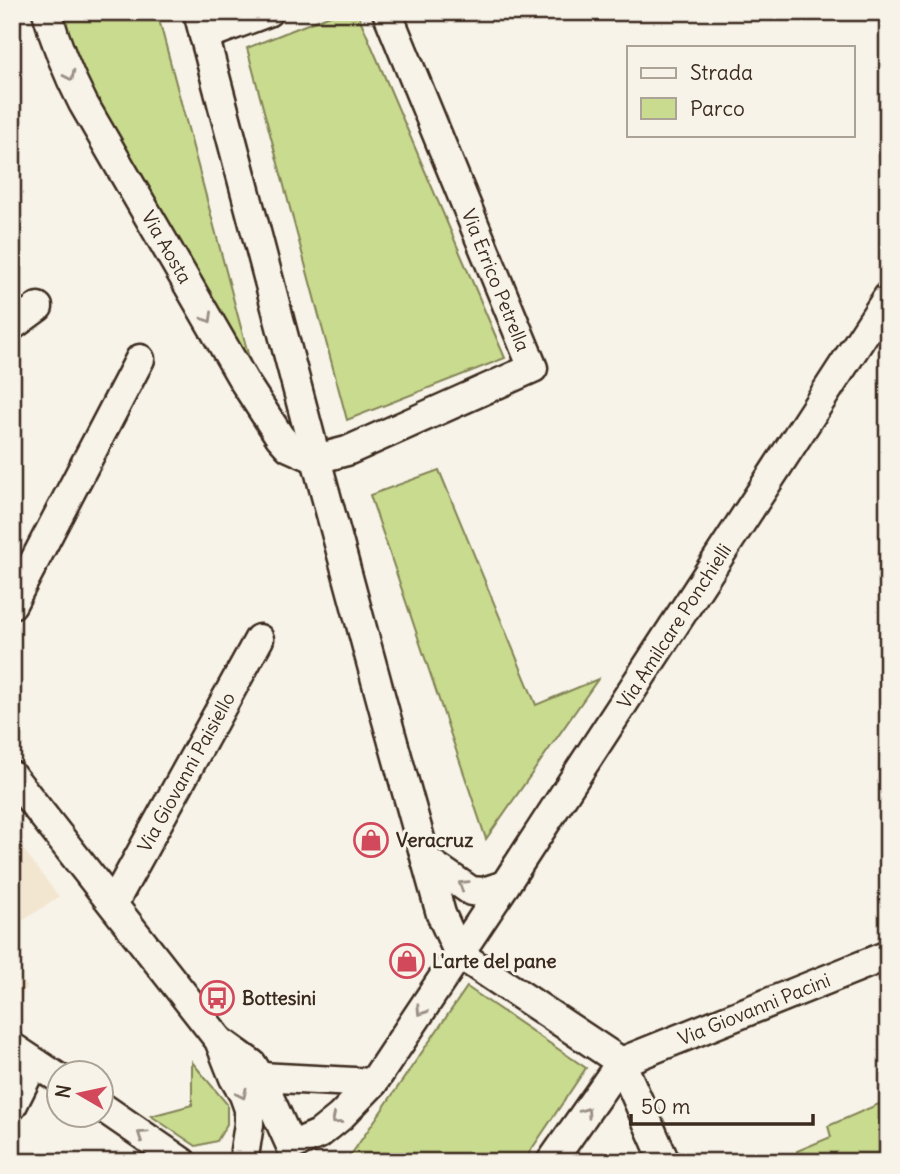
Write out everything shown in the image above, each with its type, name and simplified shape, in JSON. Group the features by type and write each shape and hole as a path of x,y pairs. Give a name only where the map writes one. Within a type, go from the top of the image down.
{"street":[{"name":"Via Aosta","path":"47,12 58,49 73,84 245,383 289,447 316,460"},
{"path":"268,12 201,24 316,460 441,914 459,954 621,1062 665,1162"},
{"name":"Via Errico Petrella","path":"316,460 347,452 533,368 387,12"},
{"name":"Via Amilcare Ponchielli","path":"301,1154 373,1083 888,297"},
{"path":"12,326 38,306"},
{"path":"12,604 140,359"},
{"name":"Via Giovanni Paisiello","path":"113,904 258,639"},
{"path":"12,776 219,1040 252,1065 301,1154"},
{"path":"426,860 471,891 483,892 505,885"},
{"name":"Via Giovanni Pacini","path":"621,1062 888,956"},
{"path":"219,1040 249,1108 249,1124 240,1156"},
{"path":"12,1106 23,1055 46,1070"},
{"path":"551,1162 621,1062"},
{"path":"260,1077 373,1083"},
{"path":"116,1117 182,1162"},
{"path":"240,1156 255,1144 267,1142 280,1142 301,1154"}],"shaded area":[{"path":"12,834 59,897 16,925 12,920"},
{"path":"12,976 27,986 12,1016"}],"green space":[{"path":"61,12 157,12 256,384 80,72"},
{"path":"338,12 357,12 505,358 347,420 247,48"},
{"path":"439,470 536,705 598,679 486,839 370,495"},
{"path":"467,987 586,1068 523,1162 346,1162"},
{"path":"192,1062 227,1104 227,1124 217,1141 196,1146 151,1116 192,1105"},
{"path":"888,1100 888,1162 801,1162 797,1151 831,1137 828,1126"}],"place":[{"name":"Veracruz","path":"371,840"},
{"name":"L'arte del pane","path":"407,961"},
{"name":"Bottesini","path":"217,998"}]}
